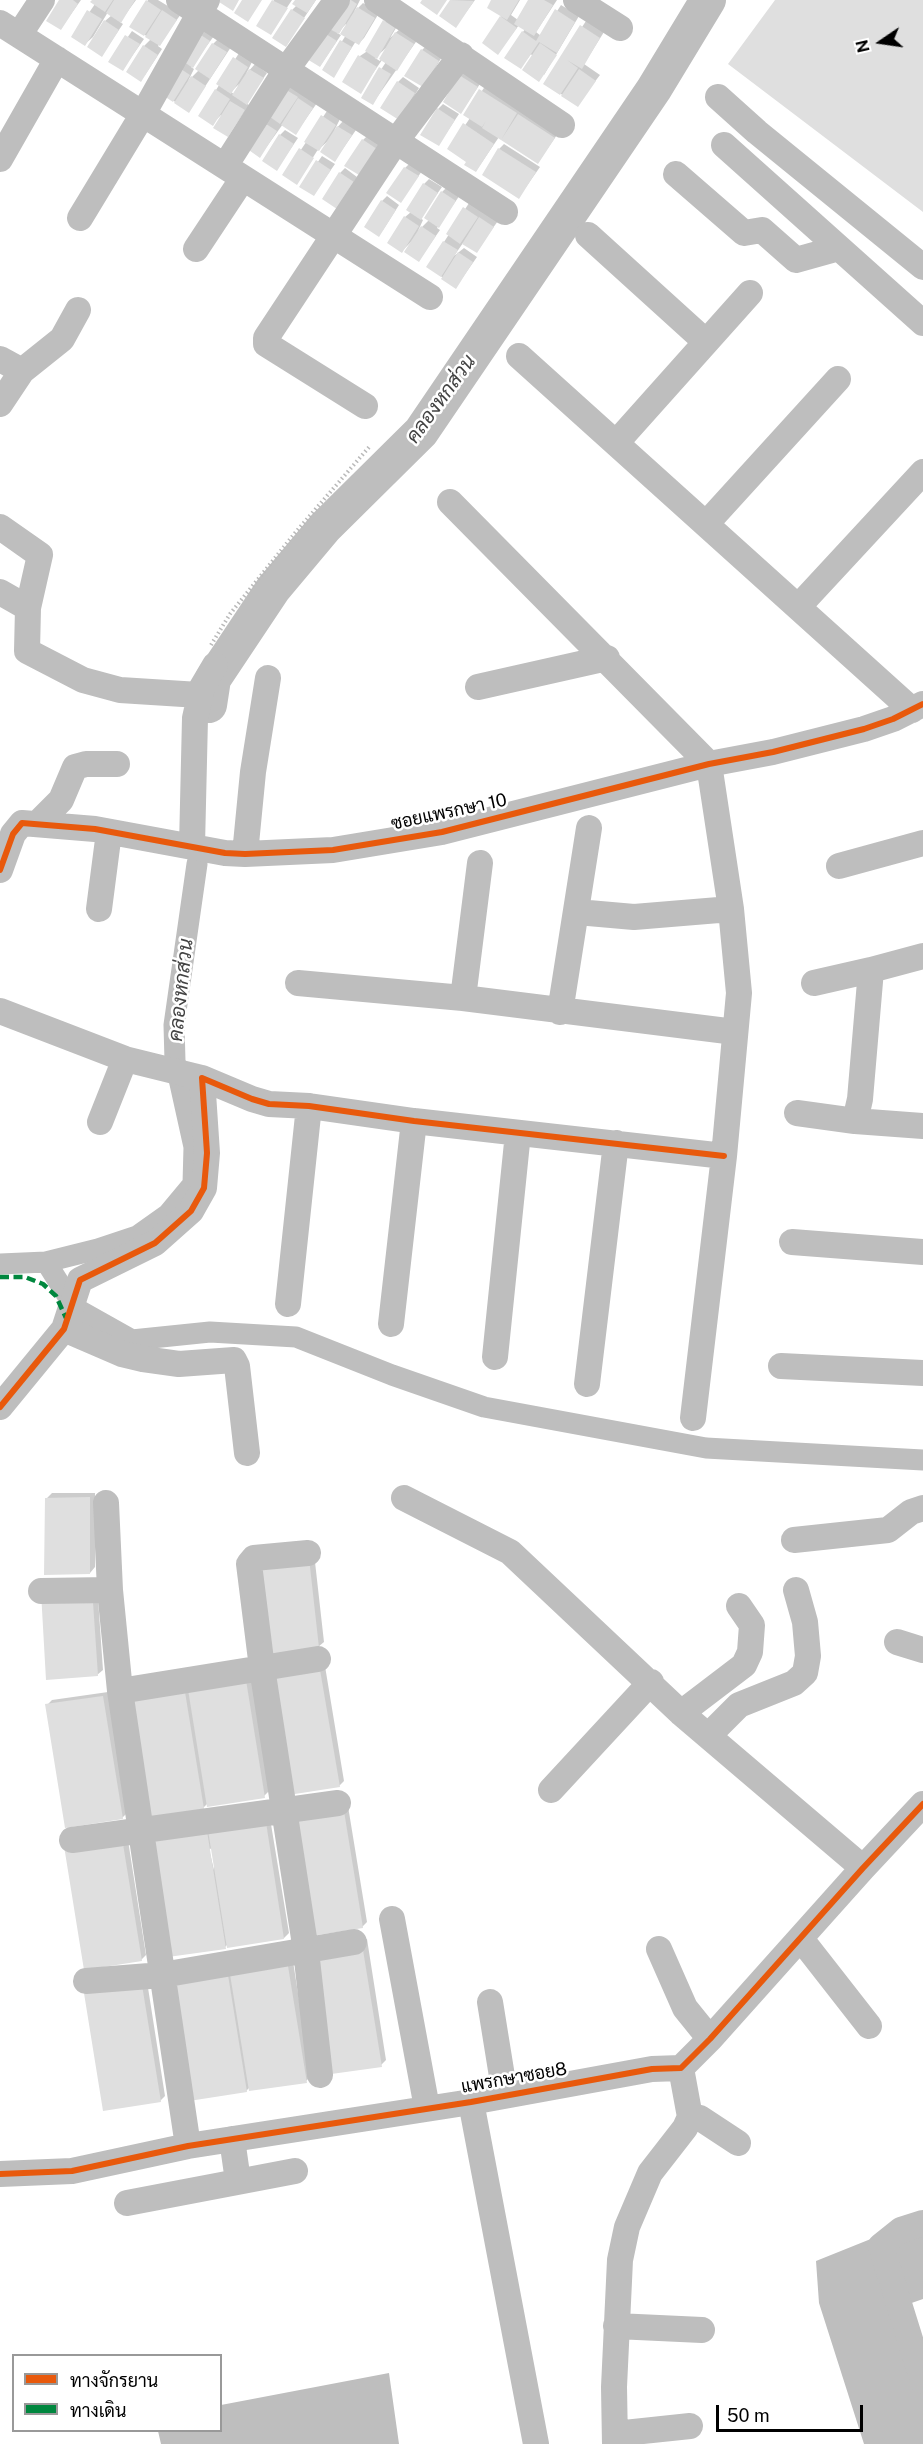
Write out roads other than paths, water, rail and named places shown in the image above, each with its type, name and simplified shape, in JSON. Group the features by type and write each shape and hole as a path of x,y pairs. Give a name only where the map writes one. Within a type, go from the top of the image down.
{"street":[{"path":"42,0 10,29 430,297"},
{"path":"196,249 286,70 337,0"},
{"path":"377,0 562,125"},
{"path":"580,1 620,28"},
{"path":"80,218 143,114 195,4 286,70 505,212"},
{"path":"365,406 266,344 266,338 396,141 461,55"},
{"path":"0,159 57,59"},
{"path":"718,97 757,132 923,267"},
{"path":"724,145 923,323"},
{"path":"675,174 744,233 762,230 796,260 839,248"},
{"path":"588,235 706,342"},
{"path":"616,443 750,293"},
{"path":"0,404 22,371 62,339 78,310"},
{"path":"519,356 798,607 918,707"},
{"path":"0,359 22,371"},
{"path":"706,524 838,379"},
{"path":"798,607 923,472"},
{"path":"450,502 607,658 709,764 731,909 739,993 724,1156 693,1418"},
{"path":"0,527 40,555 28,608 27,651 83,680 120,690 200,695"},
{"path":"0,592 28,608"},
{"path":"192,846 195,718 211,658"},
{"path":"478,687 607,658"},
{"path":"245,854 253,772 268,678"},
{"name":"ซอยแพรกษา 10","path":"0,870 12,834 22,823 109,832 245,854 333,850 442,832 709,764 773,752 864,729 918,707"},
{"path":"38,823 61,800 75,767 86,764 117,764"},
{"path":"560,1012 589,828"},
{"path":"99,909 109,832"},
{"path":"839,866 923,843"},
{"path":"463,998 480,862"},
{"path":"577,912 634,917 731,909"},
{"path":"814,983 923,957"},
{"path":"855,1121 860,1099 871,970"},
{"path":"297,983 463,998 560,1012 735,1032"},
{"path":"0,1011 134,1061 197,1076 260,1101 724,1156"},
{"path":"100,1122 134,1061"},
{"path":"0,1407 67,1322 80,1280 155,1243 191,1211 204,1188 207,1153 197,1076"},
{"path":"288,1304 309,1106"},
{"path":"797,1113 855,1121 923,1126"},
{"path":"392,1323 414,1120"},
{"path":"495,1357 518,1133"},
{"path":"587,1384 616,1143"},
{"path":"792,1242 923,1252"},
{"path":"67,1322 122,1354 143,1359 179,1364 234,1360 237,1366 247,1453"},
{"path":"782,1366 923,1373"},
{"path":"404,1498 510,1551 651,1682 681,1713 863,1868"},
{"path":"106,1503 110,1590 120,1691 188,2146"},
{"path":"794,1540 888,1530 911,1512 923,1508"},
{"path":"308,1553 254,1558 250,1562 261,1668 306,1951 320,2075"},
{"path":"41,1591 110,1590"},
{"path":"708,1736 739,1705 794,1683 805,1673 808,1656 805,1622 796,1590"},
{"path":"681,1713 744,1665 750,1652 752,1625 740,1606"},
{"path":"897,1642 923,1650"},
{"path":"120,1691 318,1659"},
{"path":"551,1790 651,1682"},
{"path":"72,1840 339,1803"},
{"path":"690,2426 615,2439 616,2326 620,2260 627,2226 650,2173 685,2128 690,2116 681,2068 923,1804"},
{"path":"392,1918 428,2108"},
{"path":"801,1939 869,2026"},
{"path":"86,1981 162,1975 354,1942"},
{"path":"659,1949 685,2008 710,2039"},
{"path":"490,2002 506,2095"},
{"name":"แพรกษาซอย8","path":"0,2174 72,2171 188,2146 471,2102 652,2068 681,2068"},
{"path":"471,2102 536,2444"},
{"path":"690,2116 700,2118 738,2143"},
{"path":"232,2139 238,2181"},
{"path":"127,2203 295,2171"},
{"path":"923,2223 901,2230 881,2246 913,2312 923,2381"},
{"path":"616,2326 702,2330"}],"waterway":[{"name":"คลองหกส่วน","path":"209,705 213,679 273,589 325,527 421,432 654,89 708,0"},
{"name":"คลองหกส่วน","path":"0,1264 46,1262 137,1236 168,1214 193,1184 194,1147 175,1061 174,1025 197,864"},
{"path":"46,1262 75,1308 132,1340 210,1332 296,1337 392,1375 484,1407 706,1448 923,1460"}]}
